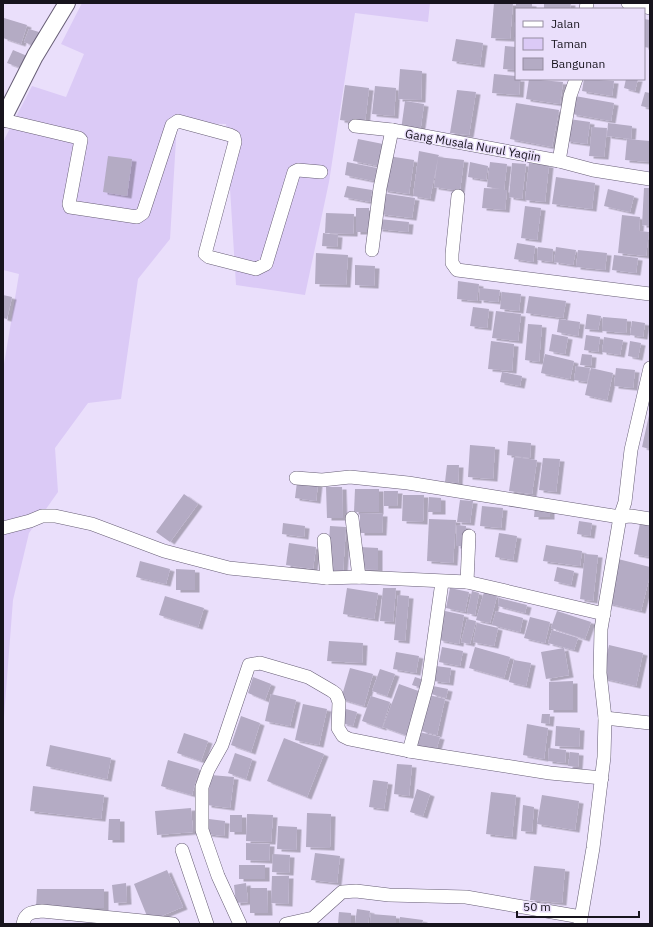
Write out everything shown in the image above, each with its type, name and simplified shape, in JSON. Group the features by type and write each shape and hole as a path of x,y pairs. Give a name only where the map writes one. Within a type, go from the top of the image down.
{"street":[{"path":"67,3 35,56 3,120 79,138 81,140 68,204 70,207 137,217 143,213 174,122 178,121 230,135 234,137 235,142 206,254 208,257 256,269 266,264 294,172 298,170 321,172"},
{"path":"628,3 650,8"},
{"path":"559,160 570,96 576,80"},
{"path":"355,126 392,130"},
{"name":"Gang Musala Nurul Yaqiin","path":"372,250 380,188 392,130 559,160 593,170 650,180"},
{"path":"458,196 452,254 452,263 457,270 650,294"},
{"path":"286,924 313,918 342,892 356,891 389,895 466,897 581,921 593,848 604,757 605,718 600,673 604,614 620,517 625,502 631,450 650,368"},
{"path":"296,478 322,480 350,477 408,482 620,517 631,516 650,519"},
{"path":"3,528 30,521 42,516 55,516 92,524 164,551 229,568 327,578 359,577 468,582 604,614"},
{"path":"352,518 359,577"},
{"path":"468,582 469,536"},
{"path":"324,540 327,578"},
{"path":"409,752 428,682 442,582"},
{"path":"240,924 218,876 202,830 202,787 208,770 222,745 249,666 260,663 308,677 336,694 339,702 338,728 343,736 364,743 409,752 550,773 602,778"},
{"path":"605,718 650,723"},
{"path":"182,850 206,924"},
{"path":"23,924 24,918 28,913 42,911 173,924"}],"green space":[{"path":"82,3 430,3 428,22 355,13 329,182 305,295 236,285 226,124 177,123 170,239 138,279 121,399 88,403 55,448 58,492 29,533 13,600 3,730 3,370 19,274 3,270 3,145 5,138 32,86 66,97 84,54 61,44"}],"building":[{"path":"494,3 513,3 510,39 491,38"},
{"path":"516,3 532,4 532,8 516,8"},
{"path":"544,3 571,3 570,8 544,8"},
{"path":"4,18 27,25 21,44 3,38"},
{"path":"645,19 650,20 650,48 645,47"},
{"path":"29,29 39,32 34,46 24,42"},
{"path":"456,39 483,43 480,65 452,61"},
{"path":"505,46 515,47 515,70 503,69"},
{"path":"13,50 27,56 21,68 7,63"},
{"path":"400,69 422,71 421,100 398,99"},
{"path":"494,74 515,76 515,80 520,80 519,95 492,93"},
{"path":"529,80 563,82 560,104 526,99"},
{"path":"584,80 614,81 612,96 582,91"},
{"path":"626,80 638,80 635,91 624,88"},
{"path":"345,85 369,88 365,123 340,120"},
{"path":"375,86 396,88 394,116 372,114"},
{"path":"457,90 476,92 469,135 450,133"},
{"path":"645,92 650,93 650,108 641,106"},
{"path":"575,96 614,103 611,121 572,114"},
{"path":"405,101 424,104 420,133 401,130"},
{"path":"516,103 559,110 552,147 510,139"},
{"path":"569,119 590,122 587,144 566,141"},
{"path":"608,123 632,126 631,139 607,136"},
{"path":"592,127 607,128 604,157 589,156"},
{"path":"358,139 383,144 378,166 353,161"},
{"path":"627,139 650,141 650,162 625,160"},
{"path":"419,151 439,155 438,157 464,160 460,191 434,187 438,158 430,199 413,196"},
{"path":"108,156 132,159 127,196 103,192"},
{"path":"388,156 414,160 409,194 383,190"},
{"path":"347,162 377,168 374,181 345,175"},
{"path":"470,162 488,166 486,180 468,177"},
{"path":"490,162 507,164 504,190 507,190 505,210 482,208 484,188 501,189 487,187"},
{"path":"512,163 526,164 522,199 509,197"},
{"path":"529,163 549,165 545,202 525,200"},
{"path":"556,177 595,183 592,209 552,204"},
{"path":"347,186 372,190 370,202 344,197"},
{"path":"644,188 650,188 650,226 642,225"},
{"path":"608,189 634,196 630,212 604,206"},
{"path":"382,193 415,198 412,218 380,214"},
{"path":"525,206 541,208 537,240 521,238"},
{"path":"356,208 369,208 369,232 356,232"},
{"path":"326,213 354,214 353,234 325,233"},
{"path":"622,215 640,217 639,231 649,232 646,256 618,253"},
{"path":"379,219 409,222 408,232 378,229"},
{"path":"323,233 338,235 337,247 322,246"},
{"path":"517,243 535,246 533,262 514,259"},
{"path":"538,247 553,249 552,262 537,260"},
{"path":"556,247 576,250 573,265 554,262"},
{"path":"578,250 607,253 605,270 576,267"},
{"path":"316,253 348,255 346,285 315,284"},
{"path":"614,255 638,258 636,273 612,270"},
{"path":"355,265 375,266 374,286 355,285"},
{"path":"458,281 479,284 477,301 457,299"},
{"path":"480,288 500,290 498,302 479,300"},
{"path":"502,292 521,294 519,311 500,309"},
{"path":"3,295 12,297 7,319 3,318"},
{"path":"529,296 566,301 563,318 526,313"},
{"path":"473,307 489,309 487,328 470,326"},
{"path":"496,311 521,314 518,341 492,338"},
{"path":"587,314 601,316 598,330 585,329"},
{"path":"603,317 627,319 626,333 602,331"},
{"path":"559,319 580,322 578,336 557,332"},
{"path":"632,321 645,323 643,337 630,335"},
{"path":"528,324 542,325 539,362 525,360"},
{"path":"552,334 568,337 565,354 549,351"},
{"path":"586,335 600,337 598,352 584,350"},
{"path":"604,337 623,340 620,355 602,352"},
{"path":"491,341 514,344 512,371 488,369"},
{"path":"630,341 641,343 638,358 628,356"},
{"path":"545,354 574,361 570,379 541,373"},
{"path":"582,354 592,355 591,366 580,365"},
{"path":"576,366 590,368 587,382 574,380"},
{"path":"591,368 613,373 607,400 585,395"},
{"path":"616,368 635,370 633,388 614,386"},
{"path":"502,372 522,376 520,386 500,382"},
{"path":"650,415 650,449 642,447"},
{"path":"508,441 531,443 530,458 507,455"},
{"path":"470,445 495,447 493,479 468,477"},
{"path":"514,457 537,460 532,494 509,491"},
{"path":"543,458 560,459 556,492 539,490"},
{"path":"447,465 459,465 458,483 445,482"},
{"path":"297,482 318,484 316,501 295,498"},
{"path":"326,487 342,487 343,518 327,518"},
{"path":"355,489 379,489 379,512 354,512"},
{"path":"384,491 398,491 397,506 384,506"},
{"path":"184,494 198,504 170,542 156,532"},
{"path":"403,495 424,495 423,522 402,521"},
{"path":"429,497 441,498 441,512 428,512"},
{"path":"460,500 473,501 470,523 457,522"},
{"path":"482,506 503,508 501,528 480,526"},
{"path":"535,507 550,508 550,517 534,517"},
{"path":"360,513 383,514 382,533 360,533"},
{"path":"429,519 456,520 453,563 427,561"},
{"path":"579,521 592,523 590,536 577,534"},
{"path":"283,523 305,526 304,537 282,534"},
{"path":"640,523 650,525 650,557 634,554"},
{"path":"457,525 466,526 465,546 456,546"},
{"path":"330,526 346,527 343,572 327,571"},
{"path":"499,533 517,536 513,560 495,557"},
{"path":"289,543 316,547 313,569 286,565"},
{"path":"546,545 582,551 580,566 543,561"},
{"path":"360,547 378,548 378,570 360,569"},
{"path":"585,554 598,555 593,601 580,599"},
{"path":"618,559 650,567 650,575 641,611 607,603"},
{"path":"140,561 170,569 166,584 136,577"},
{"path":"557,567 574,571 571,585 554,581"},
{"path":"176,569 195,570 195,590 176,590"},
{"path":"347,588 378,593 374,619 343,614"},
{"path":"383,588 396,588 393,622 380,621"},
{"path":"450,588 469,592 465,612 446,608"},
{"path":"472,591 479,593 475,615 467,613"},
{"path":"484,592 497,596 490,623 476,620"},
{"path":"398,595 409,596 405,641 394,640"},
{"path":"165,596 204,608 198,627 159,615"},
{"path":"499,598 527,605 525,613 498,606"},
{"path":"445,611 464,615 459,644 439,640"},
{"path":"496,611 523,618 520,632 492,625"},
{"path":"557,611 591,622 585,639 551,628"},
{"path":"530,617 550,622 545,643 524,638"},
{"path":"467,619 476,621 470,644 461,642"},
{"path":"477,623 498,628 494,646 473,642"},
{"path":"552,630 578,638 574,650 548,643"},
{"path":"329,641 363,643 362,663 327,661"},
{"path":"609,645 643,653 636,686 602,678"},
{"path":"442,647 463,651 460,666 439,662"},
{"path":"475,647 510,657 504,678 469,668"},
{"path":"564,648 569,675 546,679 541,652"},
{"path":"396,652 419,656 416,673 393,669"},
{"path":"514,660 531,663 526,686 509,682"},
{"path":"436,666 451,668 449,683 433,681"},
{"path":"350,668 373,674 364,706 341,699"},
{"path":"380,669 395,674 387,696 372,691"},
{"path":"253,677 271,684 265,700 248,693"},
{"path":"415,677 424,680 422,688 412,685"},
{"path":"573,681 573,710 549,710 549,682"},
{"path":"399,684 424,693 408,736 383,727"},
{"path":"433,686 448,689 446,698 431,694"},
{"path":"271,694 296,700 290,726 265,721"},
{"path":"429,695 445,699 437,735 421,731"},
{"path":"371,696 390,702 382,728 362,721"},
{"path":"303,704 327,709 319,745 295,740"},
{"path":"346,709 357,712 353,726 342,723"},
{"path":"542,714 550,714 549,724 541,723"},
{"path":"241,716 260,723 251,752 231,745"},
{"path":"527,724 548,728 544,759 523,755"},
{"path":"556,726 580,728 579,747 555,746"},
{"path":"419,732 440,737 436,751 416,745"},
{"path":"184,733 208,741 201,761 177,753"},
{"path":"284,738 324,754 307,797 267,781"},
{"path":"50,745 111,758 107,779 46,766"},
{"path":"549,748 566,750 565,763 548,761"},
{"path":"570,752 579,753 578,767 568,766"},
{"path":"235,753 252,759 246,779 228,773"},
{"path":"168,760 199,769 192,795 161,786"},
{"path":"397,764 412,765 409,796 394,794"},
{"path":"211,775 234,777 230,808 207,805"},
{"path":"373,780 388,782 384,809 369,807"},
{"path":"33,786 104,795 101,819 30,811"},
{"path":"417,789 430,794 423,816 410,812"},
{"path":"491,792 516,795 512,837 486,834"},
{"path":"542,795 579,801 575,830 537,824"},
{"path":"523,805 534,807 532,832 521,831"},
{"path":"191,808 193,832 157,835 155,811"},
{"path":"307,813 331,814 330,848 306,847"},
{"path":"247,814 273,815 271,842 246,841"},
{"path":"230,815 242,815 242,832 230,832"},
{"path":"109,819 120,819 120,840 108,840"},
{"path":"209,819 225,821 224,836 207,834"},
{"path":"278,826 297,827 296,850 277,849"},
{"path":"246,843 270,844 269,861 246,860"},
{"path":"315,853 340,856 337,883 311,880"},
{"path":"273,854 290,855 289,873 272,872"},
{"path":"239,865 265,865 265,879 239,879"},
{"path":"534,866 565,869 562,903 530,900"},
{"path":"167,870 183,907 149,921 134,884"},
{"path":"272,876 289,876 288,904 271,903"},
{"path":"126,883 127,902 114,903 112,885"},
{"path":"246,883 248,902 236,903 234,885"},
{"path":"250,888 267,888 268,913 250,913"},
{"path":"37,889 104,889 104,908 36,908"},
{"path":"357,909 370,911 368,924 355,924"},
{"path":"339,912 351,913 351,924 338,924"},
{"path":"371,914 396,916 396,924 370,924"},
{"path":"400,917 423,920 422,924 399,924"}]}
